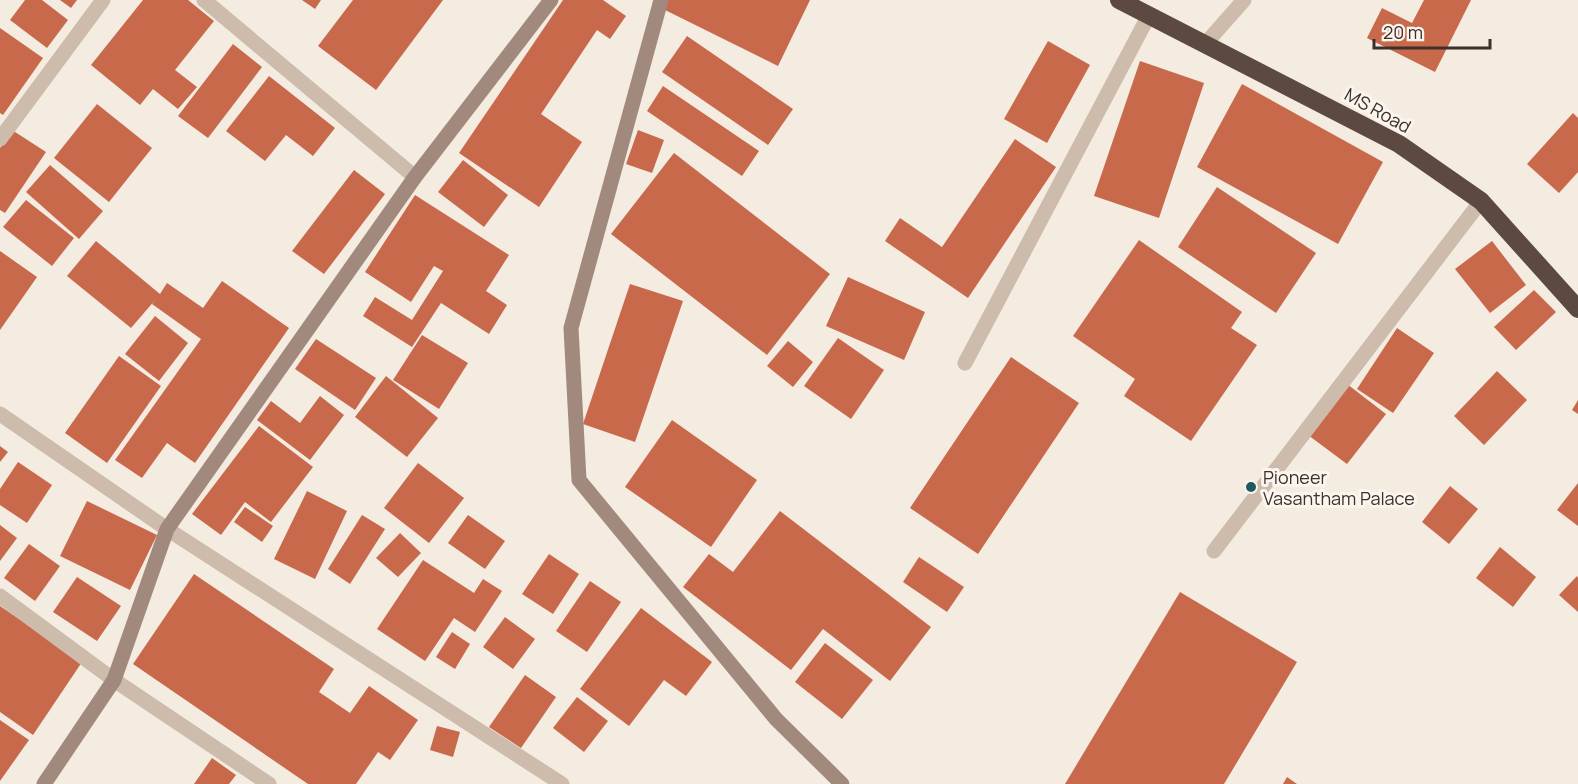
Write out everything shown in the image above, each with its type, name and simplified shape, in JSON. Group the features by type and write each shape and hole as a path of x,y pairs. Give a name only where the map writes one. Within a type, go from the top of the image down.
{"highway":[{"name":"MS Road","path":"1119,0 1399,144 1481,201 1578,309"}],"street":[{"path":"0,139 103,0"},
{"path":"204,0 415,177"},
{"path":"44,784 114,680 167,529 415,177 551,0"},
{"path":"661,0 653,20 571,328 579,480 776,718 842,784"},
{"path":"1206,43 1244,0"},
{"path":"966,363 1148,16"},
{"path":"1214,551 1481,201"},
{"path":"0,414 167,529 562,784"},
{"path":"0,596 114,680 269,784"}],"building":[{"path":"25,0 42,0 68,20 47,48 10,20"},
{"path":"60,0 77,0 71,8"},
{"path":"143,0 188,0 214,21 175,70 197,87 178,109 153,89 140,105 91,65"},
{"path":"302,0 321,0 315,9"},
{"path":"353,0 443,0 376,90 318,46"},
{"path":"563,0 603,0 626,16 610,39 597,30 541,114 582,142 539,207 459,153"},
{"path":"665,0 810,0 778,66 661,8"},
{"path":"1424,0 1471,0 1435,72 1367,38 1382,8 1412,23"},
{"path":"0,28 43,58 3,115 0,113"},
{"path":"687,36 793,109 768,145 662,72"},
{"path":"1048,41 1090,65 1047,143 1004,119"},
{"path":"233,44 262,67 208,138 178,116"},
{"path":"1140,61 1204,83 1159,218 1094,196"},
{"path":"269,76 335,128 313,156 286,135 265,161 226,131"},
{"path":"1242,84 1383,162 1338,244 1197,167"},
{"path":"663,86 759,151 742,176 647,111"},
{"path":"97,104 152,148 109,202 54,158"},
{"path":"1573,113 1578,118 1578,172 1559,193 1527,164"},
{"path":"12,130 46,152 5,213 0,210 0,148"},
{"path":"638,130 664,140 652,173 626,164"},
{"path":"1015,139 1056,167 968,298 885,241 900,218 942,247"},
{"path":"674,153 830,274 767,355 611,234"},
{"path":"463,160 508,195 484,227 438,192"},
{"path":"50,165 103,211 79,239 26,192"},
{"path":"354,170 385,194 324,274 292,251"},
{"path":"1217,187 1316,253 1276,313 1178,247"},
{"path":"415,195 509,255 486,291 507,305 489,334 441,303 412,347 363,316 375,297 412,320 443,271 434,266 411,302 365,272"},
{"path":"26,200 74,238 52,266 3,227"},
{"path":"1139,240 1242,312 1231,328 1257,345 1191,441 1124,396 1135,379 1073,336"},
{"path":"96,241 160,294 167,283 203,308 222,281 289,328 195,463 167,443 142,478 115,460 201,339 152,304 156,299 131,328 67,276"},
{"path":"1492,241 1526,285 1490,313 1455,269"},
{"path":"0,251 37,277 0,330"},
{"path":"848,277 925,312 904,360 826,326"},
{"path":"630,284 683,301 635,442 583,424"},
{"path":"1534,290 1556,312 1516,350 1494,327"},
{"path":"155,316 188,343 159,381 125,354"},
{"path":"1397,328 1434,353 1393,413 1357,389"},
{"path":"422,335 468,363 439,409 393,380"},
{"path":"838,338 884,370 851,419 804,386"},
{"path":"316,339 376,378 355,410 295,369"},
{"path":"788,341 813,362 793,387 767,366"},
{"path":"119,356 161,386 107,463 65,433"},
{"path":"1011,357 1079,403 978,554 910,508"},
{"path":"1497,371 1527,400 1484,445 1454,416"},
{"path":"386,376 438,418 407,457 355,417"},
{"path":"1347,384 1386,414 1347,464 1308,435"},
{"path":"320,396 344,415 310,460 257,420 271,401 300,423"},
{"path":"1578,400 1578,414 1572,410"},
{"path":"672,420 757,480 711,547 625,487"},
{"path":"259,426 313,467 271,522 245,502 221,535 192,514"},
{"path":"0,446 8,452 0,462"},
{"path":"18,462 52,485 27,523 0,505 0,489"},
{"path":"418,463 464,498 429,543 384,508"},
{"path":"1578,483 1578,526 1557,510"},
{"path":"1450,486 1478,509 1449,544 1422,522"},
{"path":"307,491 347,511 315,579 274,559"},
{"path":"87,501 157,535 130,590 60,556"},
{"path":"245,507 273,526 262,542 234,522"},
{"path":"780,511 931,627 890,681 823,629 791,670 683,587 709,554 733,572"},
{"path":"362,515 385,529 350,584 328,569"},
{"path":"468,515 505,541 485,569 448,543"},
{"path":"0,525 17,538 0,561"},
{"path":"400,533 421,553 398,577 376,558"},
{"path":"29,544 60,566 35,601 4,578"},
{"path":"1500,547 1536,577 1513,607 1476,578"},
{"path":"549,554 579,574 553,614 522,594"},
{"path":"919,557 964,587 947,612 903,582"},
{"path":"423,560 474,593 483,579 502,591 475,632 454,618 425,661 377,629"},
{"path":"194,574 334,669 319,692 350,713 369,686 418,720 390,760 378,752 356,784 308,784 133,664"},
{"path":"1577,576 1578,578 1578,612 1559,595"},
{"path":"77,577 121,606 97,641 53,612"},
{"path":"590,581 621,602 587,652 556,631"},
{"path":"1180,592 1297,662 1224,784 1065,784"},
{"path":"0,606 82,662 33,735 0,712"},
{"path":"641,608 712,662 686,696 664,680 629,726 580,689"},
{"path":"505,617 535,639 513,669 483,647"},
{"path":"452,632 470,644 455,669 436,657"},
{"path":"825,643 873,680 842,719 795,682"},
{"path":"525,675 556,697 521,748 489,727"},
{"path":"577,697 608,721 584,752 553,728"},
{"path":"0,720 29,740 0,781"},
{"path":"437,726 460,732 453,757 430,750"},
{"path":"212,758 236,775 229,784 194,784"},
{"path":"1287,777 1297,784 1283,784"}],"place":[{"name":"Pioneer Vasantham Palace","path":"1251,487"}]}
